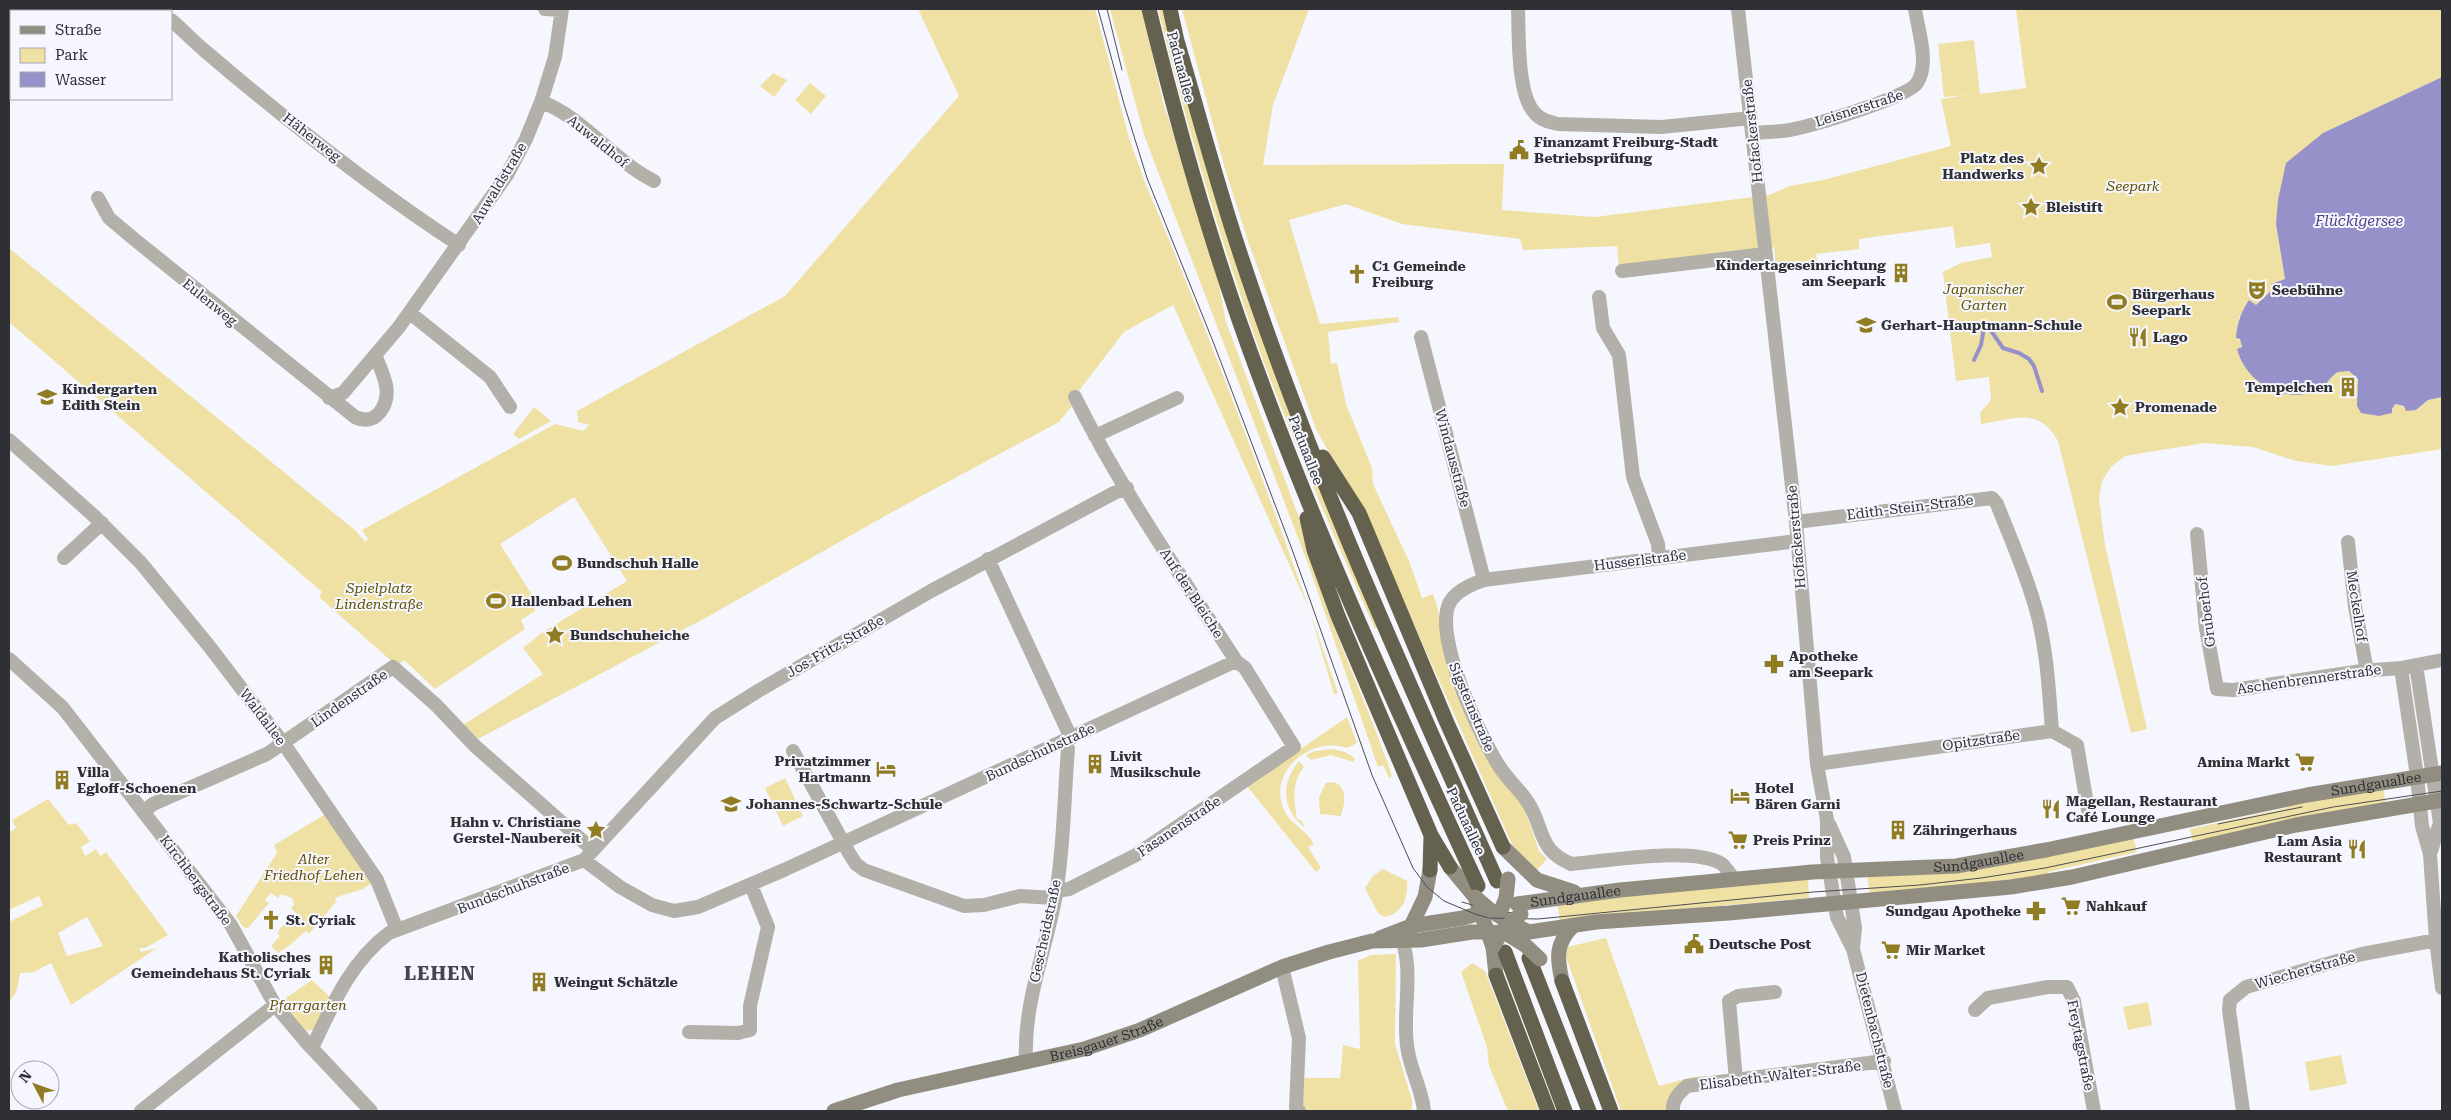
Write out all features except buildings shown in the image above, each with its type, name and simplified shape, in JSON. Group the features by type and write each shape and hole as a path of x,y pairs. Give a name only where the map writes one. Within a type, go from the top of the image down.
{"highway":[{"name":"Paduaallee","path":"1149,9 1188,160 1238,316 1299,480 1376,663 1477,891"},
{"name":"Paduaallee","path":"1170,9 1177,41 1237,245 1303,426 1394,650 1503,880"},
{"path":"1303,426 1359,513 1447,723 1503,847"},
{"path":"1299,480 1314,550 1335,608 1431,835 1450,867"},
{"path":"1430,870 1431,835"},
{"path":"1497,952 1565,1111"},
{"path":"1534,958 1589,1111"},
{"path":"1496,975 1548,1111"},
{"path":"1562,981 1611,1111"}],"street":[{"path":"545,9 562,9"},
{"name":"Auwaldstraße","path":"329,398 343,393 410,313 507,174 526,139 541,102 554,57 562,9"},
{"path":"1518,9 1526,97 1532,111 1545,121 1558,124 1661,127 1750,118"},
{"name":"Hofackerstraße","path":"1738,9 1796,522 1817,764 1827,820 1827,858 1830,878"},
{"name":"Leisnerstraße","path":"1752,133 1789,130 1850,112 1909,91 1918,83 1924,66 1915,9"},
{"name":"Häherweg","path":"172,21 203,50 303,131 404,209 459,245"},
{"name":"Auwaldhof","path":"541,102 564,114 635,172 654,181"},
{"name":"Eulenweg","path":"98,198 109,218 329,398"},
{"path":"1622,271 1765,254"},
{"path":"1599,297 1603,328 1619,355 1633,477 1658,544 1660,557"},
{"path":"410,313 490,377 510,408"},
{"name":"Windausstraße","path":"1421,337 1484,580"},
{"path":"329,398 355,417 367,420 376,417 385,406 388,391 375,355"},
{"name":"Auf der Bleiche","path":"1076,397 1095,436 1127,488 1236,661 1245,668 1294,747"},
{"path":"1095,436 1177,398"},
{"name":"Waldallee","path":"9,440 102,523 141,563 175,604 284,744 376,880 397,930"},
{"name":"Jos-Fritz-Straße","path":"589,855 715,718 761,689 988,559 1127,488"},
{"name":"Edith-Stein-Straße","path":"1796,522 1992,498 1997,504 2018,557 2037,613 2047,670 2052,731"},
{"path":"64,558 102,523"},
{"name":"Gruberhof","path":"2197,534 2206,628 2217,689"},
{"name":"Husserlstraße","path":"1484,580 1797,541"},
{"name":"Meckelhof","path":"2348,542 2355,607 2367,670"},
{"name":"Gescheidstraße","path":"988,559 1067,739 1068,749 1056,895 1028,1012 1025,1037 1026,1062"},
{"name":"Sigsteinstraße","path":"1484,580 1468,585 1449,605 1446,623 1451,658 1488,748 1510,782 1529,804 1549,851 1571,864 1666,855 1701,857 1723,864 1734,879"},
{"name":"Kirchbergstraße","path":"9,658 63,708 231,926 275,1005 371,1111"},
{"name":"Aschenbrennerstraße","path":"2217,689 2233,690 2367,670 2401,668 2442,660"},
{"name":"Bundschuhstraße","path":"312,1048 354,967 371,946 397,930 418,924 589,855 620,888 652,906 674,910 698,907 751,885 1236,661"},
{"path":"2416,665 2438,774"},
{"name":"Lindenstraße","path":"143,812 153,804 267,754 393,667 436,706 589,855"},
{"name":"Aschenbrennerstraße","path":"2401,668 2417,776 2422,826 2430,854"},
{"path":"2052,731 2077,745 2088,810"},
{"name":"Opitzstraße","path":"1817,764 2052,731"},
{"name":"Fasanenstraße","path":"844,842 856,864 864,870 964,906 984,905 1020,896 1056,895 1136,855 1294,747"},
{"path":"793,751 844,842"},
{"name":"Sundgauallee","path":"2438,774 2440,801 2296,825 2072,876 2019,886 1596,922 1528,932 1491,921 1557,897 1580,894 1734,879 1847,877 1990,861 2264,803 2438,774"},
{"path":"2440,801 2440,823 2430,854 2442,988"},
{"name":"Hofackerstraße","path":"1827,820 1844,857 1847,877"},
{"path":"1491,921 1506,898 1503,880 1503,847"},
{"path":"1503,847 1537,880 1580,894"},
{"path":"1450,867 1461,881 1477,891 1491,921 1497,952 1496,975"},
{"path":"1424,1111 1423,1096 1406,1043 1404,932 1425,897 1430,870"},
{"name":"Dietenbachstraße","path":"1847,877 1855,928 1853,950"},
{"name":"Dietenbachstraße","path":"1830,878 1833,903 1837,917 1853,950 1884,1061 1895,1111"},
{"path":"689,1032 738,1033 750,1030 750,1006 768,927 751,885"},
{"path":"1491,921 1526,945 1534,958 1562,981"},
{"name":"Breisgauer Straße","path":"834,1111 898,1090 1078,1051 1140,1030 1282,967 1329,952 1404,932 1491,921"},
{"path":"1562,981 1557,951 1565,935 1573,926"},
{"name":"Wiechertstraße","path":"2242,1111 2229,1010 2230,1000 2239,990 2262,981 2354,956 2439,940"},
{"path":"1282,967 1299,1038 1296,1108 1299,1111"},
{"name":"Freytagstraße","path":"1975,1010 1988,998 2048,986 2066,987 2074,1002 2094,1111"},
{"path":"1736,1080 1730,1001 1738,996 1775,992"},
{"path":"141,1111 275,1005"},
{"name":"Elisabeth-Walter-Straße","path":"1673,1111 1672,1106 1679,1092 1687,1086 1884,1061"}],"green space":[{"name":"Spielplatz Lindenstraße","path":"918,9 1095,9 1129,138 1247,438 1294,565 1338,693 1334,694 1309,609 1173,305 1124,332 1078,392 1068,400 1072,406 1059,422 892,512 709,616 478,739 463,725 543,674 523,648 543,632 627,581 574,497 500,544 539,606 521,620 525,629 435,689 404,660 397,666 319,597 322,592 9,322 9,248 356,531 365,542 368,539 362,530 555,424 583,431 589,425 578,422 577,411 785,296 959,96"},
{"path":"1110,9 1142,9 1163,102 1202,223 1218,279 1226,322 1304,531 1322,594 1381,745 1392,776 1389,778 1383,765 1378,767 1308,564 1144,135"},
{"path":"1158,9 1163,9 1188,106 1214,192 1378,627 1375,629 1302,460 1262,357 1205,184"},
{"name":"Seepark","path":"1182,9 1309,9 1273,105 1263,165 1504,164 1502,210 1595,217 1769,195 1790,186 1823,180 1951,146 1941,99 1966,95 1944,97 1938,44 1974,40 1980,94 2026,88 2016,9 2442,9 2442,77 2323,133 2276,224 2285,279 2271,284 2274,288 2256,305 2249,300 2239,318 2237,338 2242,342 2242,346 2238,349 2243,363 2251,374 2272,389 2285,392 2312,390 2327,383 2337,372 2345,370 2356,377 2358,390 2356,395 2392,413 2395,404 2416,410 2428,400 2442,397 2442,449 2332,466 2296,461 2253,447 2204,443 2125,456 2111,467 2102,481 2099,498 2105,545 2147,729 2131,733 2058,441 2051,430 2043,423 2034,419 2015,418 1981,424 1980,413 1991,400 1989,377 1956,381 1943,272 1961,263 1992,257 1990,243 1956,248 1953,226 1859,239 1859,249 1816,254 1817,262 1776,267 1774,247 1752,253 1619,268 1617,246 1523,250 1520,239 1402,224 1346,204 1289,220 1320,324 1398,317 1399,322 1328,332 1331,364 1337,363 1346,404 1372,468 1373,484 1409,561 1422,598 1433,594 1438,609 1443,650 1452,674 1523,804 1539,851 1547,859 1537,870 1520,858 1511,842 1372,530 1316,429 1248,241 1225,169"},
{"path":"773,73 787,80 774,97 760,86"},
{"path":"810,83 826,96 811,114 795,100"},
{"path":"534,407 551,421 519,439 513,434"},
{"path":"1347,717 1357,743 1347,748 1320,747 1307,752 1287,770 1282,782 1280,796 1284,810 1314,844 1308,847 1321,868 1316,872 1247,786"},
{"path":"1333,749 1345,752 1355,758 1353,762 1331,755 1311,760 1306,755 1315,751"},
{"path":"1299,761 1304,767 1295,785 1295,805 1297,819 1301,820 1305,828 1297,821 1292,813 1286,796 1289,779"},
{"path":"785,778 803,816 783,826 765,788"},
{"path":"1334,782 1342,788 1344,796 1341,816 1320,814 1319,797 1326,783"},
{"path":"2383,786 2386,805 2193,843 2190,829 2287,808 2286,802"},
{"path":"48,799 69,825 76,823 90,841 81,847 85,856 96,849 100,856 106,852 168,935 145,948 139,948 141,952 157,948 71,1005 51,963 34,972 20,973 16,992 9,1001 9,922 43,905 39,896 9,910 9,832 16,828 12,820","holes":["87,917 103,946 67,956 58,933"]},
{"name":"Alter Friedhof Lehen","path":"326,814 372,883 363,889 337,897 335,899 336,902 309,934 306,931 278,953 271,946 280,936 277,933 289,918 292,921 298,915 291,908 294,904 292,898 281,894 278,898 271,893 265,900 269,903 248,928 243,927 236,916 277,853 274,845"},
{"path":"2133,836 2137,852 2048,872 2048,877 1870,895 1867,875"},
{"path":"1383,869 1407,881 1405,899 1400,909 1384,917 1378,913 1365,888 1373,876"},
{"path":"1808,877 1809,898 1560,920 1557,904"},
{"path":"1606,938 1659,1086 1692,1077 1710,1076 1710,1079 1690,1081 1668,1111 1621,1111 1565,954 1567,947"},
{"path":"1396,954 1395,1044 1412,1100 1412,1111 1305,1111 1301,1098 1305,1078 1340,1078 1343,1045 1360,1049 1358,961 1371,955"},
{"path":"1472,963 1485,971 1539,1111 1508,1111 1489,1066 1487,1047 1461,972"},
{"name":"Pfarrgarten","path":"312,980 330,997 315,1029 306,1031 280,1002"},
{"path":"2148,1002 2152,1025 2128,1030 2123,1007"},
{"path":"2341,1055 2347,1084 2310,1091 2305,1062"}],"water":[{"name":"Flückigersee","path":"2442,77 2442,397 2428,400 2416,410 2406,411 2404,406 2395,404 2392,413 2379,416 2361,413 2357,406 2358,379 2349,371 2338,372 2318,390 2305,394 2292,395 2268,388 2249,372 2237,349 2242,347 2240,339 2236,338 2240,318 2249,300 2256,305 2274,288 2271,284 2285,279 2276,224 2278,200 2286,163 2323,133"}],"waterway":[{"path":"1974,360 1981,345 1985,322 2003,348 2019,353 2029,359 2034,366 2042,391"}],"tram line":[{"path":"1098,9 1147,178 1214,344 1293,552 1372,775 1413,868 1427,887 1444,901 1489,918 1538,919 1813,892 1920,885 2045,868 2333,807 2442,791"},
{"path":"1107,9 1122,70"},
{"path":"2218,824 2302,807"},
{"path":"1462,902 1490,910 1513,913"}],"place":[{"name":"Finanzamt Freiburg-Stadt Betriebsprüfung","path":"1519,150"},
{"name":"Platz des Handwerks","path":"2039,166"},
{"name":"Bleistift","path":"2031,207"},
{"name":"Kindertageseinrichtung am Seepark","path":"1901,273"},
{"name":"C1 Gemeinde Freiburg","path":"1357,274"},
{"name":"Seebühne","path":"2257,290"},
{"name":"Bürgerhaus Seepark","path":"2117,302"},
{"name":"Gerhart-Hauptmann-Schule","path":"1866,325"},
{"name":"Lago","path":"2138,337"},
{"name":"Tempelchen","path":"2348,387"},
{"name":"Kindergarten Edith Stein","path":"47,397"},
{"name":"Promenade","path":"2120,407"},
{"name":"Bundschuh Halle","path":"562,563"},
{"name":"Hallenbad Lehen","path":"496,601"},
{"name":"Bundschuheiche","path":"555,635"},
{"name":"Apotheke am Seepark","path":"1774,664"},
{"name":"Amina Markt","path":"2305,762"},
{"name":"Livit Musikschule","path":"1095,764"},
{"name":"Privatzimmer Hartmann","path":"886,769"},
{"name":"Villa Egloff-Schoenen","path":"62,780"},
{"name":"Hotel Bären Garni","path":"1740,796"},
{"name":"Johannes-Schwartz-Schule","path":"731,804"},
{"name":"Magellan, Restaurant Café Lounge","path":"2051,809"},
{"name":"Hahn v. Christiane Gerstel-Naubereit","path":"596,830"},
{"name":"Zähringerhaus","path":"1898,830"},
{"name":"Preis Prinz","path":"1738,840"},
{"name":"Lam Asia Restaurant","path":"2357,849"},
{"name":"Nahkauf","path":"2071,906"},
{"name":"Sundgau Apotheke","path":"2036,911"},
{"name":"St. Cyriak","path":"271,920"},
{"name":"Deutsche Post","path":"1694,944"},
{"name":"Mir Market","path":"1891,950"},
{"name":"Katholisches Gemeindehaus St. Cyriak","path":"326,965"},
{"name":"Weingut Schätzle","path":"539,982"}],"district":[{"name":"LEHEN","path":"440,973"}],"park label":[{"name":"Japanischer Garten","path":"1984,298"}]}
